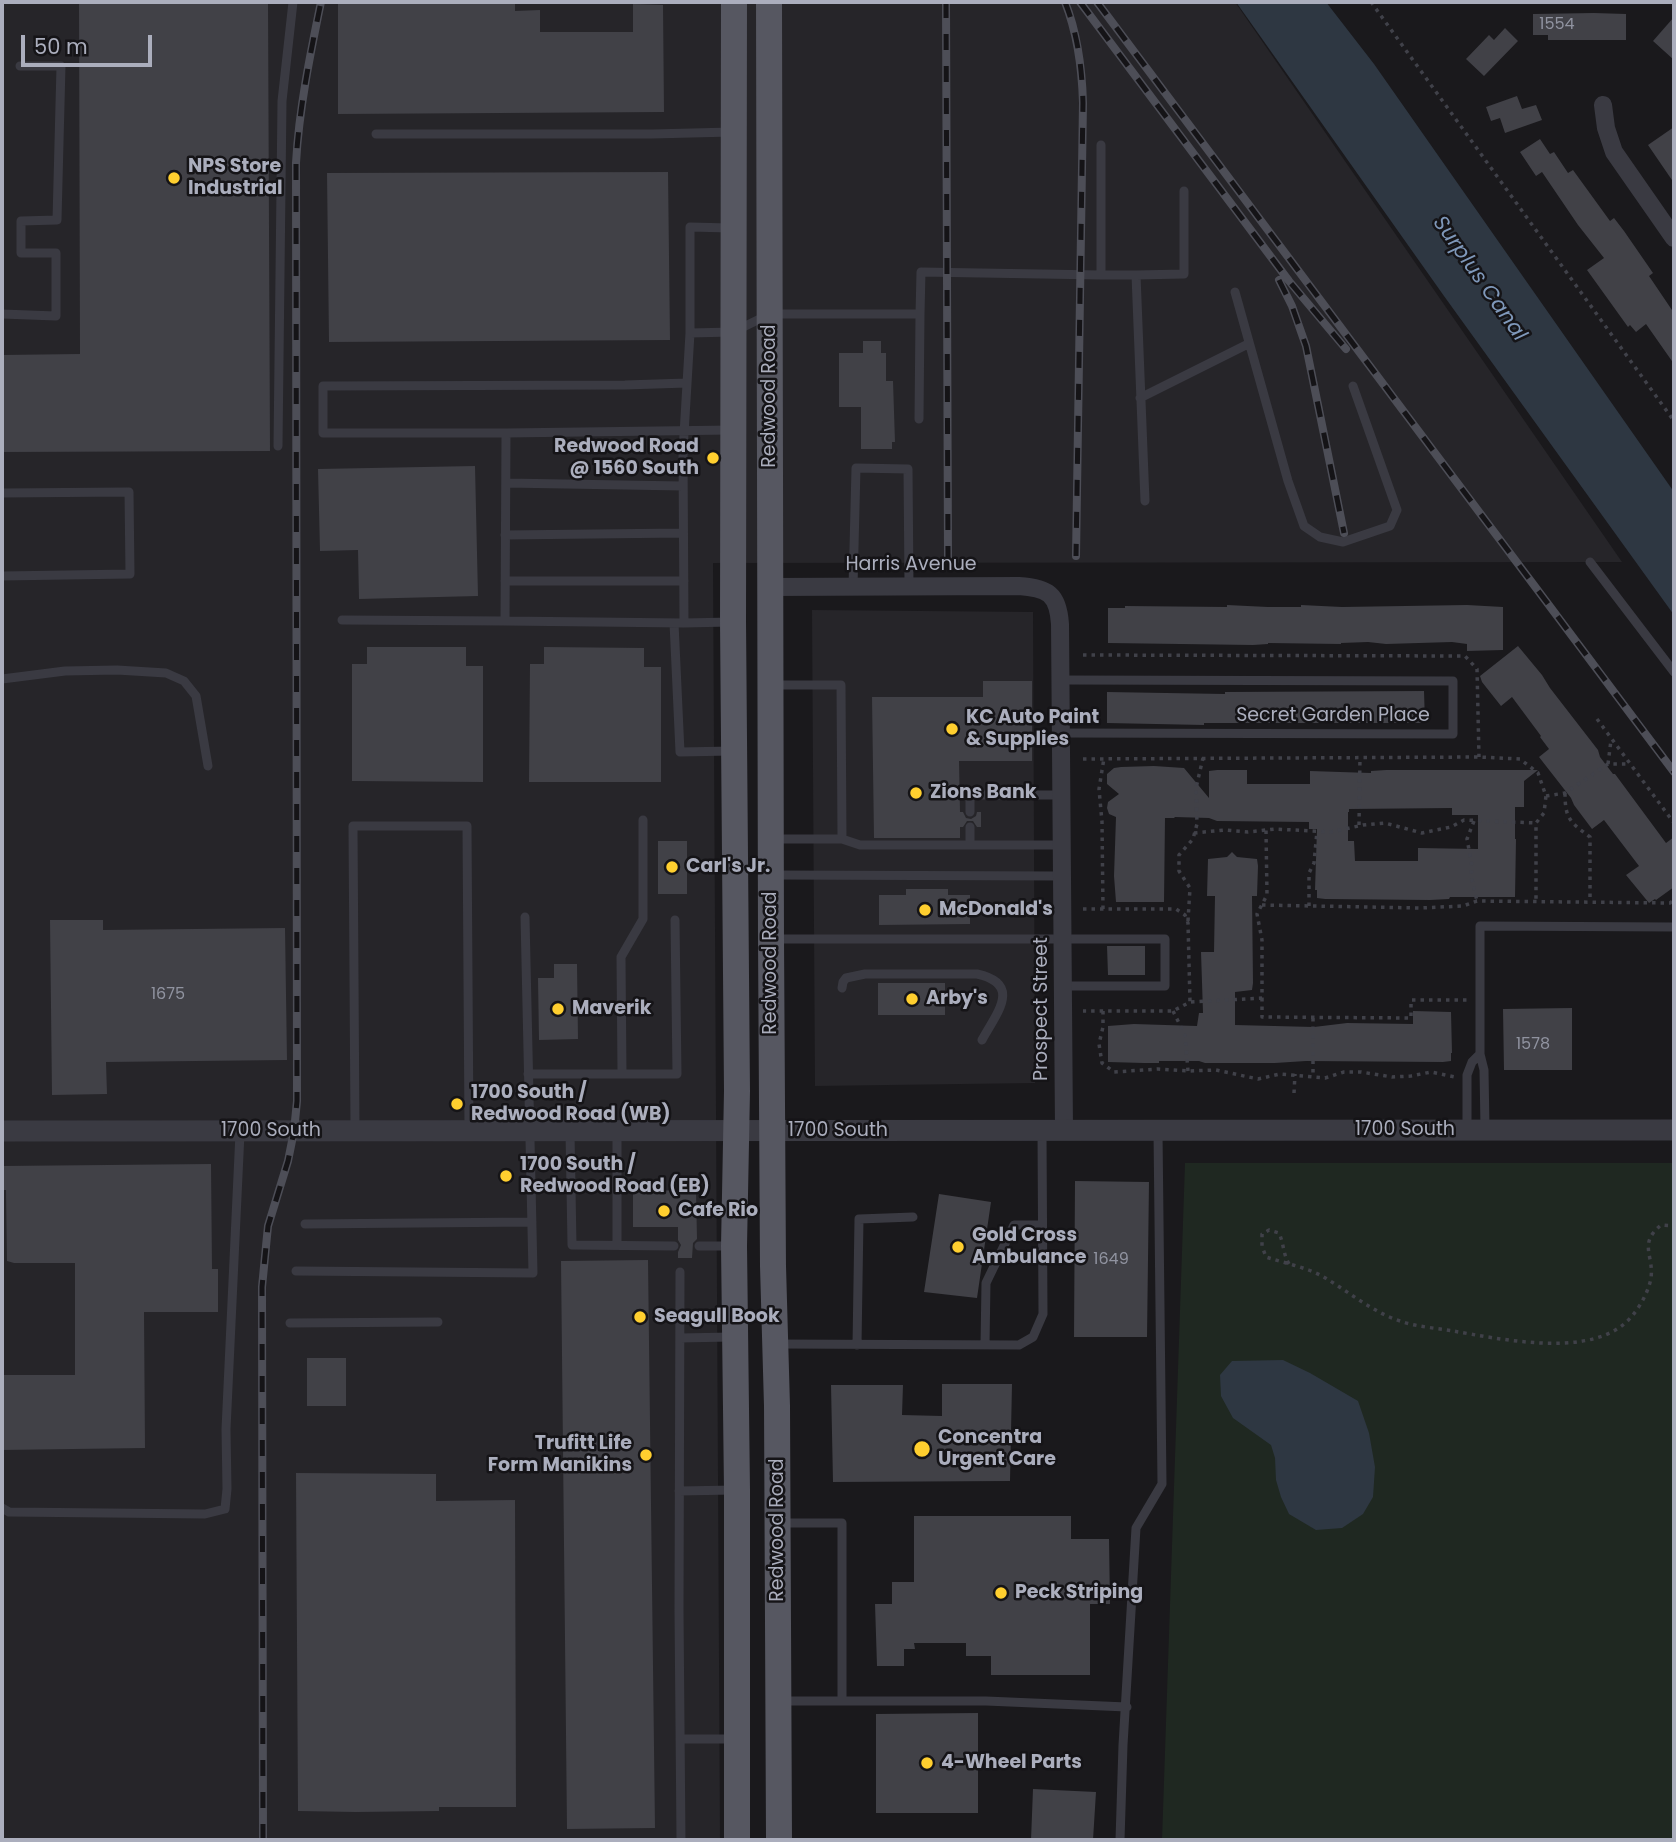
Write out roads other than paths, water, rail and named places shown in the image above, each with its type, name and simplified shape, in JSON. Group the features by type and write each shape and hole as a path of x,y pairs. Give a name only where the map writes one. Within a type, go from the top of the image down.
{"main road":[{"name":"Redwood Road","path":"734,2 737,1840"},
{"name":"Redwood Road","path":"769,2 769,587 779,1840"}],"street":[{"path":"1603,105 1606,128 1614,152 1674,238"},
{"name":"Harris Avenue","path":"769,587 1019,586 1038,588 1051,595"},
{"name":"Prospect Street","path":"1051,595 1056,601 1059,614 1061,680 1064,1130"},
{"name":"1700 South","path":"2,1131 1674,1130"}],"lane":[{"path":"278,446 282,101 293,2"},
{"path":"2,314 56,316 56,253 21,253 21,221 57,220 61,66 20,66"},
{"path":"376,134 733,132"},
{"path":"1101,145 1101,275"},
{"path":"919,419 921,272 1184,274 1184,191"},
{"path":"733,228 690,228 690,333 683,486 684,581 679,623 680,752 734,751"},
{"path":"1136,275 1145,501"},
{"path":"1235,292 1288,481 1304,526 1320,537 1343,542 1390,526 1397,510 1353,386"},
{"path":"690,333 733,332 769,314 920,314"},
{"path":"1140,398 1248,344"},
{"path":"687,383 323,386 323,433 733,430"},
{"path":"505,621 506,433"},
{"path":"853,587 856,468 908,469 909,586"},
{"path":"506,483 683,486"},
{"path":"2,493 128,492 130,574 2,576"},
{"path":"505,535 683,533"},
{"path":"1590,562 1674,672"},
{"path":"505,581 684,581"},
{"path":"342,620 679,623 733,621"},
{"path":"2,679 65,671 166,673 184,681 196,696 208,766"},
{"name":"Secret Garden Place","path":"1061,680 1453,681 1453,734 1061,733"},
{"path":"770,685 841,685 842,839"},
{"path":"970,812 970,795 1062,795"},
{"path":"622,1074 621,957 643,919 643,820"},
{"path":"355,1130 353,826 467,826 469,1130"},
{"path":"970,827 970,845"},
{"path":"771,839 842,839 860,845 1062,845"},
{"path":"771,875 1062,876"},
{"path":"296,1271 533,1273 525,917"},
{"path":"528,1074 677,1074 675,920"},
{"path":"1476,1130 1484,1070 1480,1054 1480,926 1674,927"},
{"path":"771,939 1164,939 1165,986 1063,986"},
{"path":"842,988 846,978 865,974 988,976 996,980 1004,994 982,1041"},
{"path":"1476,1130 1467,1079 1470,1065 1480,1054"},
{"path":"570,1130 572,1245 674,1246"},
{"path":"617,1130 617,1245"},
{"path":"776,1344 1019,1345 1033,1337 1043,1314 1042,1130"},
{"path":"1120,1840 1136,1528 1162,1484 1158,1130"},
{"path":"2,1508 9,1512 205,1514 225,1509 226,1429 240,1131"},
{"path":"857,1345 859,1219 913,1217"},
{"path":"305,1224 532,1222"},
{"path":"985,1345 986,1283 1014,1225 1042,1225"},
{"path":"699,1246 734,1246"},
{"path":"680,1272 681,1840"},
{"path":"290,1323 438,1322"},
{"path":"680,1338 735,1337"},
{"path":"679,1491 737,1490"},
{"path":"778,1523 842,1523 842,1701"},
{"path":"778,1701 986,1701 1127,1707"},
{"path":"680,1739 737,1739"}],"water":[{"name":"Surplus Canal","path":"1236,2 1326,2 1374,64 1674,492 1674,615 1444,296"},
{"path":"1283,1360 1358,1401 1369,1433 1375,1467 1373,1497 1363,1514 1342,1528 1316,1530 1289,1514 1276,1480 1275,1458 1271,1445 1233,1418 1221,1396 1220,1375 1232,1361"}],"railway":[{"path":"263,1840 262,1287 268,1226 288,1161 297,1101 296,163 302,102 321,2"},
{"path":"946,2 948,558"},
{"path":"1065,2 1078,52 1083,103 1076,556"},
{"path":"1080,2 1289,281 1346,349"},
{"path":"1097,2 1674,772"},
{"path":"1279,280 1292,306 1306,346 1344,533"}],"place":[{"name":"NPS Store Industrial","path":"174,178"},
{"name":"Redwood Road @ 1560 South","path":"713,458"},
{"name":"KC Auto Paint & Supplies","path":"952,729"},
{"name":"Zions Bank","path":"916,793"},
{"name":"Carl's Jr.","path":"672,867"},
{"name":"McDonald's","path":"925,910"},
{"name":"Arby's","path":"912,999"},
{"name":"Maverik","path":"558,1009"},
{"name":"1700 South / Redwood Road (WB)","path":"457,1104"},
{"name":"1700 South / Redwood Road (EB)","path":"506,1176"},
{"name":"Cafe Rio","path":"664,1211"},
{"name":"Gold Cross Ambulance","path":"958,1247"},
{"name":"Seagull Book","path":"640,1317"},
{"name":"Concentra Urgent Care","path":"922,1449"},
{"name":"Trufitt Life Form Manikins","path":"646,1455"},
{"name":"Peck Striping","path":"1001,1593"},
{"name":"4-Wheel Parts","path":"927,1763"}]}
